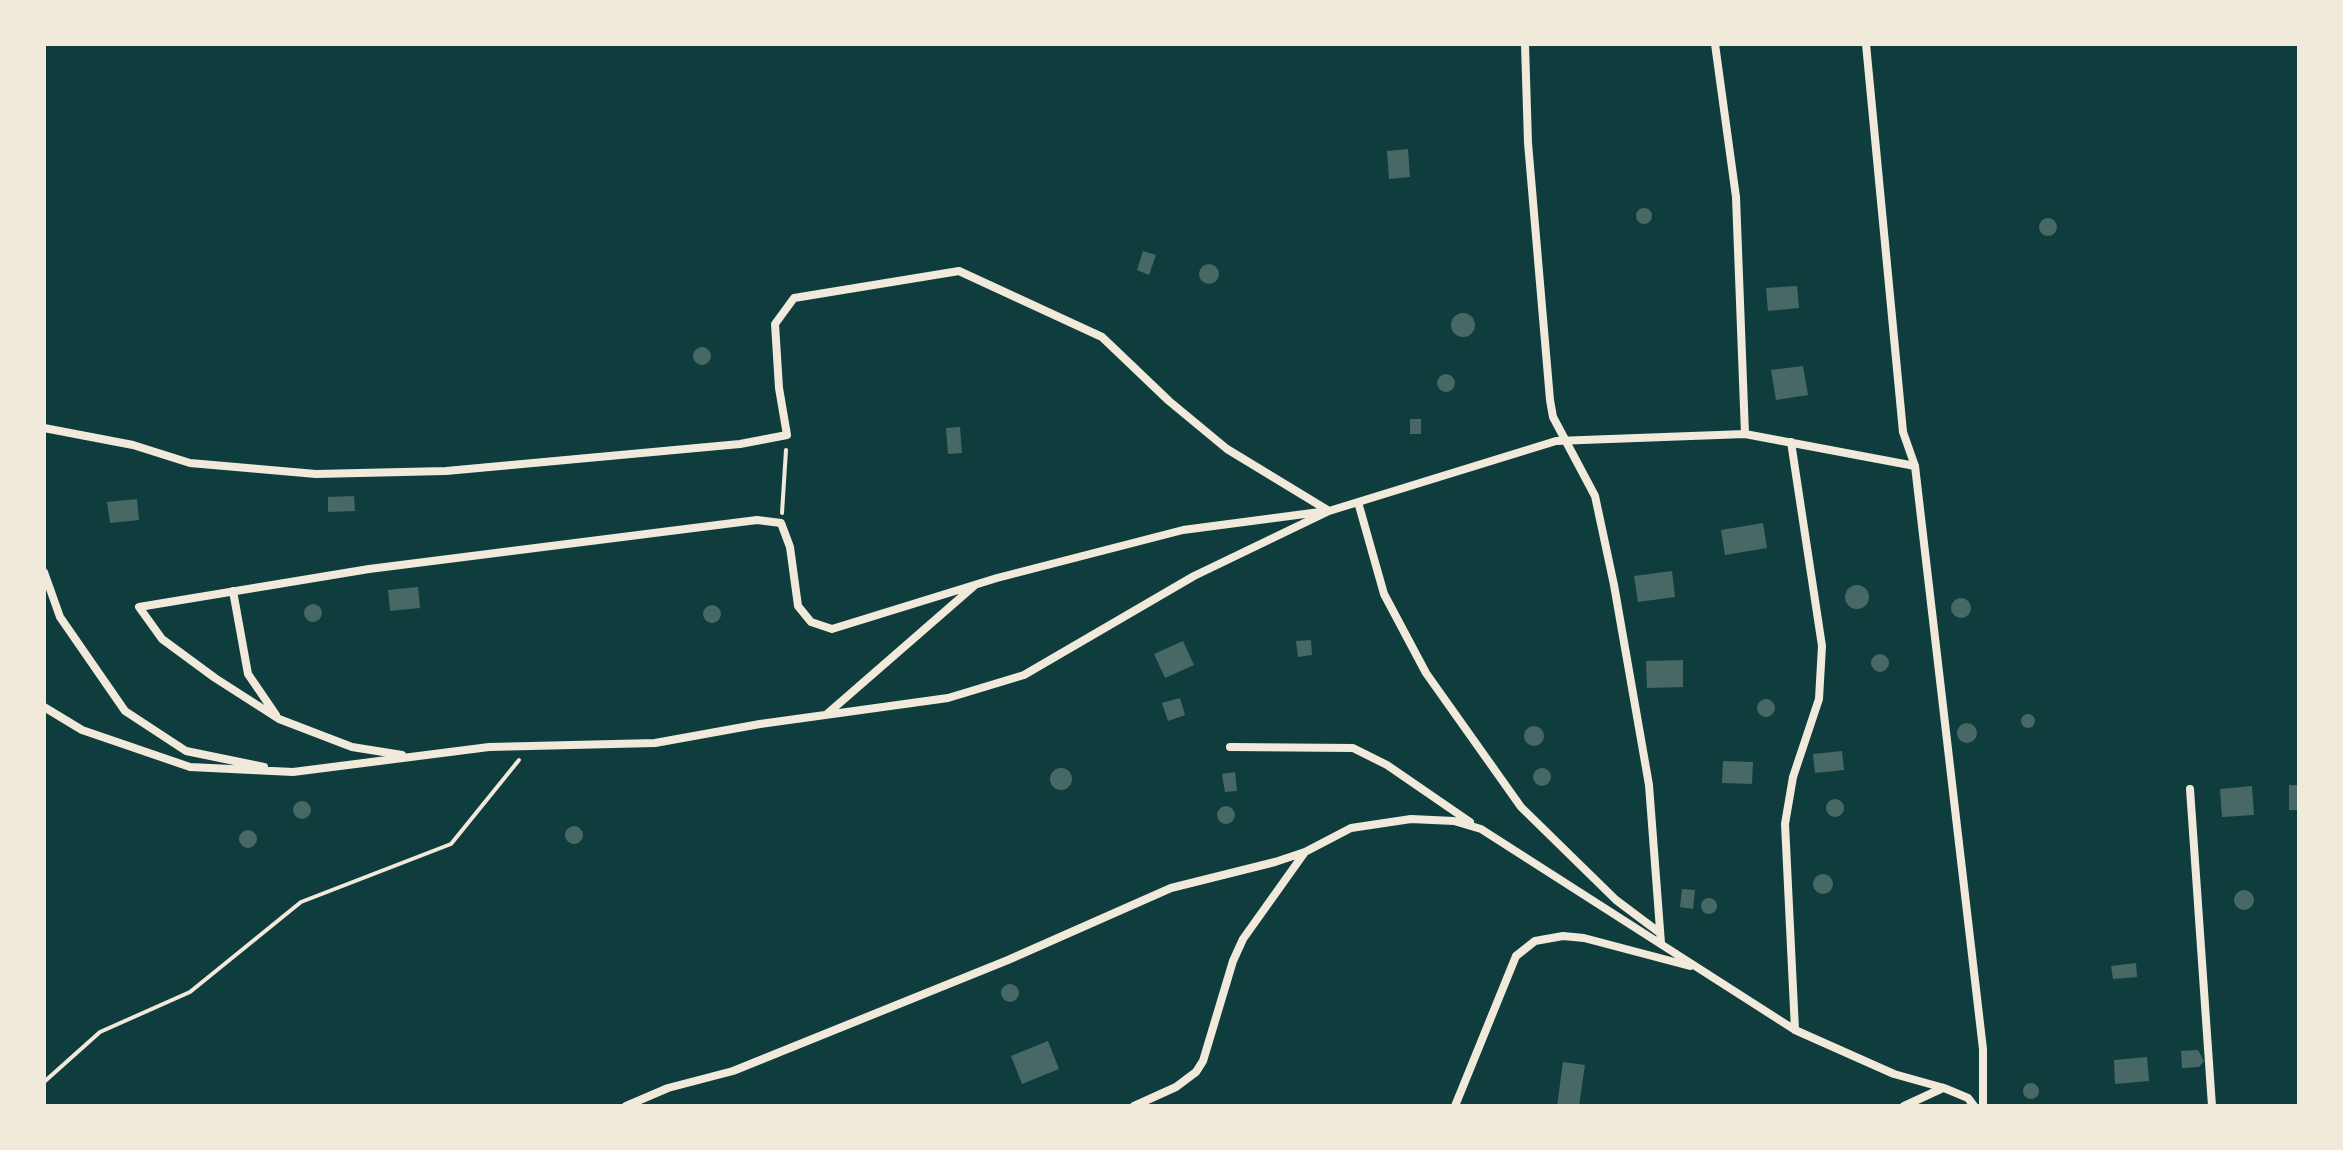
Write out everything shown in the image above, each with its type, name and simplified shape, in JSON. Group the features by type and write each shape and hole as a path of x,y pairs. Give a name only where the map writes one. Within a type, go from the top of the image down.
{"street":[{"path":"1525,44 1528,143 1541,312 1553,417 1595,496 1614,585 1649,785 1661,943"},
{"path":"1715,44 1736,197 1745,434"},
{"path":"1866,44 1903,432 1915,466 1983,1049 1983,1106"},
{"path":"44,428 133,445 190,463 316,474 446,471 740,444 787,435 779,388 775,324 794,298 959,271 1102,337 1169,401 1227,449 1329,511"},
{"path":"44,707 82,730 190,767 293,772 489,747 655,743 948,698 1024,675 1194,576 1329,511 1565,440 1745,434 1915,466"},
{"path":"1791,442 1822,646 1819,699 1793,777 1785,824 1795,1030"},
{"path":"1358,502 1384,594 1434,685 1521,807 1616,900 1660,933"},
{"path":"415,757 352,747 279,719 162,639 139,607 481,553 757,520 781,523 790,547 798,606 811,622 832,629 976,584 1183,530 1329,511"},
{"path":"44,572 60,617 125,711 186,751 293,772"},
{"path":"826,715 976,584"},
{"path":"233,591 248,674 279,719"},
{"path":"1230,747 1353,748 1387,765 1481,829 1795,1030 1894,1074 1968,1098 1974,1106"},
{"path":"2190,789 2212,1106"},
{"path":"626,1106 668,1088 748,1065 1008,960 1171,888 1305,852 1351,828 1411,819 1454,821 1481,829"},
{"path":"1134,1106 1176,1087 1196,1072 1203,1061 1233,961 1243,939 1305,852"},
{"path":"1455,1106 1516,956 1535,941 1563,936 1584,938 1699,968"},
{"path":"1904,1106 1944,1088"}],"path":[{"path":"781,523 787,435"},
{"path":"44,1082 100,1032 190,992 301,902 451,844 530,746"}],"building":[{"path":"1408,149 1410,177 1389,179 1387,151"},
{"path":"1641,208 1647,208 1652,216 1650,222 1641,224 1636,219 1636,213"},
{"path":"2048,218 2057,227 2048,236 2039,227"},
{"path":"1143,251 1156,255 1149,275 1137,270"},
{"path":"1209,264 1216,267 1219,274 1216,281 1209,284 1202,281 1199,274 1202,267"},
{"path":"1797,286 1799,308 1768,311 1766,288"},
{"path":"1463,313 1474,320 1475,325 1468,336 1463,337 1452,330 1451,325 1458,314"},
{"path":"702,347 711,356 702,365 693,356"},
{"path":"1803,366 1808,395 1776,400 1771,370"},
{"path":"1442,374 1450,374 1455,383 1453,390 1442,392 1437,387 1437,379"},
{"path":"1410,419 1421,419 1421,434 1410,434"},
{"path":"960,427 962,453 948,454 946,428"},
{"path":"354,496 355,511 328,512 328,497"},
{"path":"137,499 139,520 110,523 107,502"},
{"path":"1763,523 1767,548 1725,555 1721,530"},
{"path":"1672,571 1675,597 1638,602 1634,576"},
{"path":"1857,585 1865,589 1869,597 1865,605 1857,609 1849,605 1845,597 1849,589"},
{"path":"418,587 420,608 390,611 388,590"},
{"path":"1961,598 1968,601 1971,608 1968,615 1961,618 1954,615 1951,608 1954,601"},
{"path":"313,604 322,613 313,622 304,613"},
{"path":"712,605 721,614 712,623 703,614"},
{"path":"1311,640 1312,655 1298,657 1296,641"},
{"path":"1183,641 1194,665 1165,678 1154,654"},
{"path":"1876,654 1884,654 1889,663 1887,670 1876,672 1871,667 1871,659"},
{"path":"1683,660 1683,687 1647,688 1646,661"},
{"path":"1180,698 1185,715 1168,721 1162,703"},
{"path":"1766,699 1775,708 1766,717 1757,708"},
{"path":"2028,714 2035,721 2028,728 2021,721"},
{"path":"1967,723 1974,726 1977,733 1974,740 1967,743 1960,740 1957,733 1960,726"},
{"path":"1534,726 1541,729 1544,736 1541,743 1534,746 1527,743 1524,736 1527,729"},
{"path":"1842,751 1844,770 1815,773 1813,754"},
{"path":"1723,761 1753,762 1752,784 1722,783"},
{"path":"1061,768 1069,771 1072,779 1069,787 1061,790 1053,787 1050,779 1053,771"},
{"path":"1542,768 1551,777 1542,786 1533,777"},
{"path":"1235,772 1237,791 1225,792 1222,774"},
{"path":"2289,785 2299,785 2299,810 2289,810"},
{"path":"2252,786 2254,815 2222,817 2220,789"},
{"path":"1831,799 1839,799 1844,808 1842,815 1831,817 1826,812 1826,804"},
{"path":"302,801 311,810 302,819 293,810"},
{"path":"1222,806 1230,806 1235,815 1233,822 1222,824 1217,819 1217,811"},
{"path":"574,826 583,835 574,844 565,835"},
{"path":"248,830 257,839 248,848 239,839"},
{"path":"1823,874 1830,877 1833,884 1830,891 1823,894 1816,891 1813,884 1816,877"},
{"path":"1682,889 1695,890 1693,909 1680,907"},
{"path":"2244,890 2251,893 2254,900 2251,907 2244,910 2237,907 2234,900 2237,893"},
{"path":"1709,898 1715,900 1715,912 1709,914 1703,912 1701,906 1703,900"},
{"path":"2136,963 2137,977 2113,979 2111,966"},
{"path":"1006,984 1014,984 1019,993 1017,1000 1006,1002 1001,997 1001,989"},
{"path":"1048,1041 1059,1069 1022,1084 1011,1056"},
{"path":"2198,1050 2204,1061 2199,1067 2182,1068 2181,1051"},
{"path":"2147,1057 2149,1081 2115,1084 2114,1060"},
{"path":"1563,1062 1585,1065 1579,1106 1557,1106"},
{"path":"2028,1083 2034,1083 2039,1091 2037,1097 2028,1099 2023,1094 2023,1088"}]}
